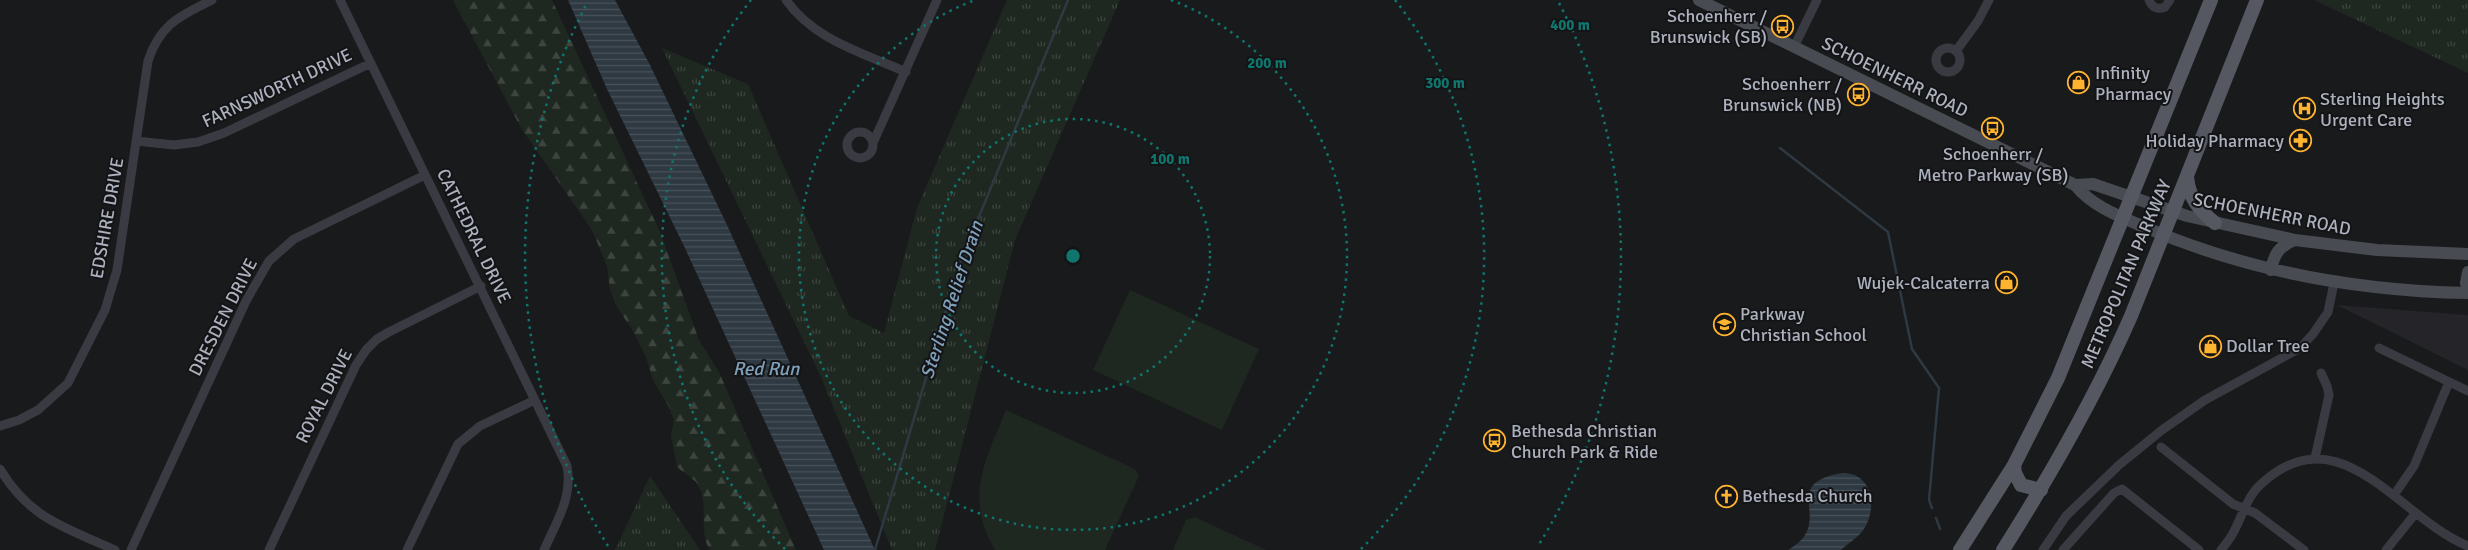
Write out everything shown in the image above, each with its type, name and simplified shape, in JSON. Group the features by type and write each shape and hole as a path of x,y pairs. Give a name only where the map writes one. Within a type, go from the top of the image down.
{"main road":[{"name":"SCHOENHERR ROAD","path":"1699,0 2075,185 2086,199 2123,218 2163,235 2271,270 2334,283 2393,290 2468,293"},
{"name":"METROPOLITAN PARKWAY","path":"1960,550 2014,465 2065,362 2210,0"},
{"name":"METROPOLITAN PARKWAY","path":"2003,550 2041,490 2085,414 2109,365 2173,212 2257,0"},
{"path":"2187,177 2193,201 2202,213 2215,224"},
{"name":"SCHOENHERR ROAD","path":"2075,185 2093,184 2173,212 2215,224 2295,240 2377,250 2468,254"},
{"path":"2271,270 2277,251 2286,243 2295,240"},
{"path":"2468,272 2466,283 2468,289"},
{"path":"2014,465 2015,473 2021,485 2041,490"}],"street":[{"name":"EDSHIRE DRIVE","path":"0,426 19,420 52,399 68,383 91,339 105,310 117,270 148,61 159,35 175,20 212,0"},
{"name":"CATHEDRAL DRIVE","path":"340,0 481,286 567,466 569,490 544,550"},
{"path":"786,0 802,20 816,31 906,72"},
{"path":"879,128 855,133 849,138 848,146 852,154 864,157 871,152 879,128 937,0"},
{"path":"1794,47 1816,0"},
{"path":"1956,51 1978,21 1989,0"},
{"path":"2149,0 2152,5 2158,8 2165,7 2170,0"},
{"name":"FARNSWORTH DRIVE","path":"136,141 174,145 206,139 224,133 371,63"},
{"path":"863,132 870,136 874,143"},
{"name":"DRESDEN DRIVE","path":"131,550 246,301 269,261 294,239 425,175"},
{"path":"2043,550 2066,516 2118,465 2162,430 2204,400 2300,348 2314,334 2328,312 2334,283"},
{"name":"ROYAL DRIVE","path":"269,550 344,387 366,350 383,336 481,286"},
{"path":"2379,348 2468,391"},
{"path":"2316,458 2329,396 2321,373"},
{"path":"2394,495 2414,466 2449,382"},
{"path":"407,550 458,444 480,426 535,400"},
{"path":"2161,447 2233,504 2255,513 2304,550"},
{"path":"2221,550 2232,535 2253,493 2288,466 2316,458 2337,461 2361,471 2434,528 2468,546"},
{"path":"0,469 16,494 34,511 115,550"},
{"path":"2063,550 2114,493 2122,489 2199,550"},
{"path":"2386,550 2415,514"}],"shaded area":[{"path":"2337,305 2468,315 2468,370"}],"green space":[{"path":"453,0 552,0 660,232 699,340 720,374 796,550 710,550 704,534 703,498 696,482 677,467 671,435 674,421 669,407 653,380 646,357 634,333 616,305 610,290 607,266 592,230 521,128"},
{"path":"1007,0 1120,0 1015,240 935,550 892,550 821,377 662,48 748,84 849,316 884,333 917,208"},
{"path":"2314,0 2468,0 2468,73"},
{"path":"1130,290 1259,349 1222,430 1093,370"},
{"path":"1006,410 1135,469 1139,476 1105,550 995,550 986,531 979,496 985,463"},
{"path":"650,476 700,550 615,550"},
{"path":"1195,517 1266,550 1173,550 1186,520"}],"water":[{"name":"Red Run","path":"568,0 615,0 650,65 727,225 875,550 824,550 684,246 607,89"},
{"path":"1842,473 1852,474 1860,478 1870,492 1871,511 1864,529 1841,550 1788,550 1802,539 1808,528 1810,516 1809,495 1813,486 1823,478"}],"waterway":[{"name":"Sterling Relief Drain","path":"875,550 960,263 1068,0"},
{"path":"1780,148 1888,232 1912,349 1939,388 1929,500 1932,508"},
{"path":"1936,518 1940,529"}],"place":[{"name":"Schoenherr / Brunswick (SB)","path":"1783,26"},
{"name":"Infinity Pharmacy","path":"2079,83"},
{"name":"Schoenherr / Brunswick (NB)","path":"1858,94"},
{"name":"Sterling Heights Urgent Care","path":"2304,109"},
{"name":"Schoenherr / Metro Parkway (SB)","path":"1993,129"},
{"name":"Holiday Pharmacy","path":"2300,141"},
{"name":"Wujek-Calcaterra","path":"2006,283"},
{"name":"Parkway Christian School","path":"1724,324"},
{"name":"Dollar Tree","path":"2210,346"},
{"name":"Bethesda Christian Church Park & Ride","path":"1495,441"},
{"name":"Bethesda Church","path":"1726,496"}]}
